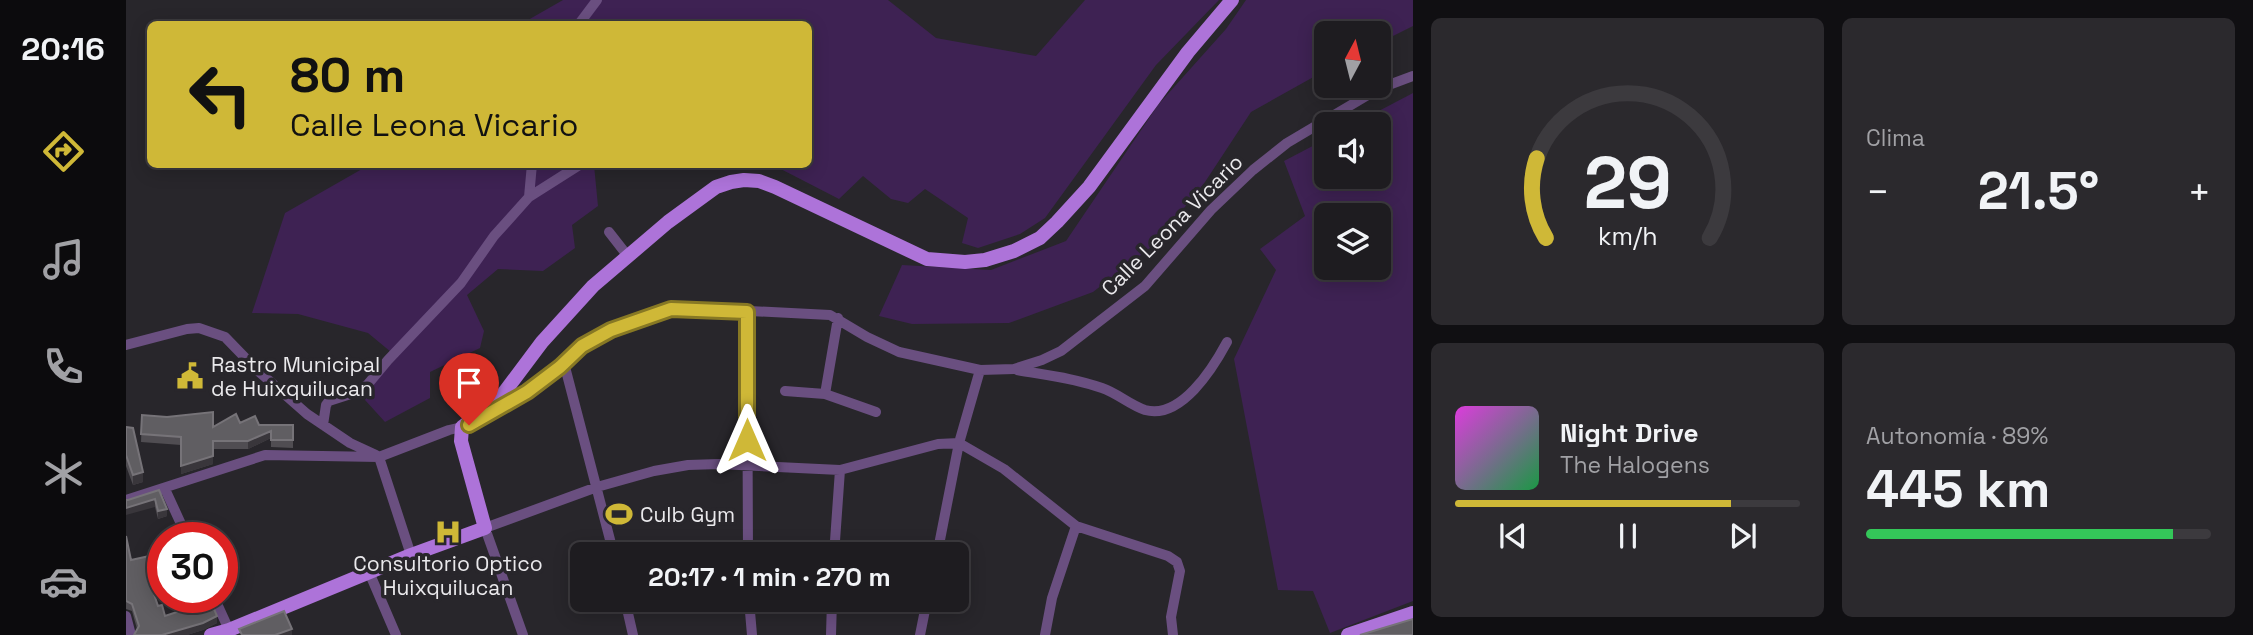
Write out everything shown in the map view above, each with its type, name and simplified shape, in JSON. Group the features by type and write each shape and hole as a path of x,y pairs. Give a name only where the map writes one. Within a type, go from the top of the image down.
{"main road":[{"path":"211,635 231,632 369,572 485,528 461,440 462,427 500,398 561,319 627,256 716,187 744,180 759,181 927,259 965,262 985,260 1014,250 1040,238 1080,197 1188,51 1232,0"},
{"path":"1348,635 1413,613"}],"street":[{"path":"581,21 597,0"},
{"name":"Calle Leona Vicario","path":"126,499 165,489 265,454 379,457 469,425 527,392 598,336 671,309 821,313 838,318 867,337 899,352 980,370 1014,369 1061,351 1145,286 1220,202 1253,170 1287,143 1378,89 1413,76"},
{"path":"529,197 532,168"},
{"path":"323,425 326,405 330,401 357,392 368,384 461,283 494,236 529,197 575,168"},
{"path":"609,232 627,256"},
{"path":"747,312 748,542"},
{"path":"825,394 838,318"},
{"path":"126,345 199,328 233,343 257,370 323,425 350,443 379,457 411,555"},
{"path":"1014,369 1086,382 1155,412 1168,408 1199,386 1215,365 1227,342"},
{"path":"564,363 611,542"},
{"path":"940,542 959,443 980,370"},
{"path":"785,391 825,394 876,412"},
{"path":"523,635 485,528 597,487 654,471 688,465 840,470 938,444 959,443 1004,469 1076,526 1168,556 1177,562 1180,571 1171,617 1173,635"},
{"path":"835,542 840,470"},
{"path":"165,489 180,522"},
{"path":"1045,635 1052,598 1076,526"},
{"path":"369,572 396,635"},
{"path":"628,612 634,635"},
{"path":"751,612 752,635"},
{"path":"831,635 832,612"},
{"path":"920,635 925,612"},
{"path":"222,613 231,632"},
{"path":"126,617 131,635"}],"shaded area":[{"path":"563,0 888,0 936,38 1036,56 1085,0 1219,0 1156,65 1045,218 1020,234 978,248 962,243 968,218 925,189 908,203 891,199 863,176 839,199 779,168 812,168 812,21 526,21"},
{"path":"1246,0 1413,0 1413,26 1391,37 1391,21 1314,21 1314,77 1251,112 1205,182 1155,244 1093,292 1009,323 912,324 879,316 902,265 991,270 1066,241 1158,105 1226,29"},
{"path":"1413,93 1413,601 1330,633 1313,591 1278,590 1234,359 1276,270 1260,249 1305,216 1284,161 1314,145 1314,189 1391,189 1391,112 1377,112"},
{"path":"364,168 594,168 598,206 572,225 575,248 543,271 498,269 467,295 484,331 480,348 430,372 430,398 385,422 365,400 371,387 397,357 368,333 298,314 252,313 285,213"}],"building":[{"path":"213,412 213,427 236,414 240,423 255,416 259,425 293,425 293,440 271,440 271,431 248,441 213,441 213,456 181,466 181,437 141,434 142,415 167,417"},
{"path":"126,427 133,428 143,472 133,475 126,455"},
{"path":"159,490 167,509 158,511 155,499 126,508 126,500"},
{"path":"126,536 131,560 147,556 147,613 164,613 165,616 174,613 216,613 217,616 162,635 134,635 139,626 132,604 126,601"},
{"path":"284,611 292,629 275,635 242,635 239,629"},
{"path":"1413,619 1413,635 1360,635"}],"place":[{"name":"Rastro Municipal de Huixquilucan","path":"190,376"},
{"name":"Culb Gym","path":"619,514"},
{"name":"Consultorio Optico Huixquilucan","path":"448,532"}],"route":[{"path":"469,425 527,392 598,336 671,309 711,309 747,312 747,440"}]}
